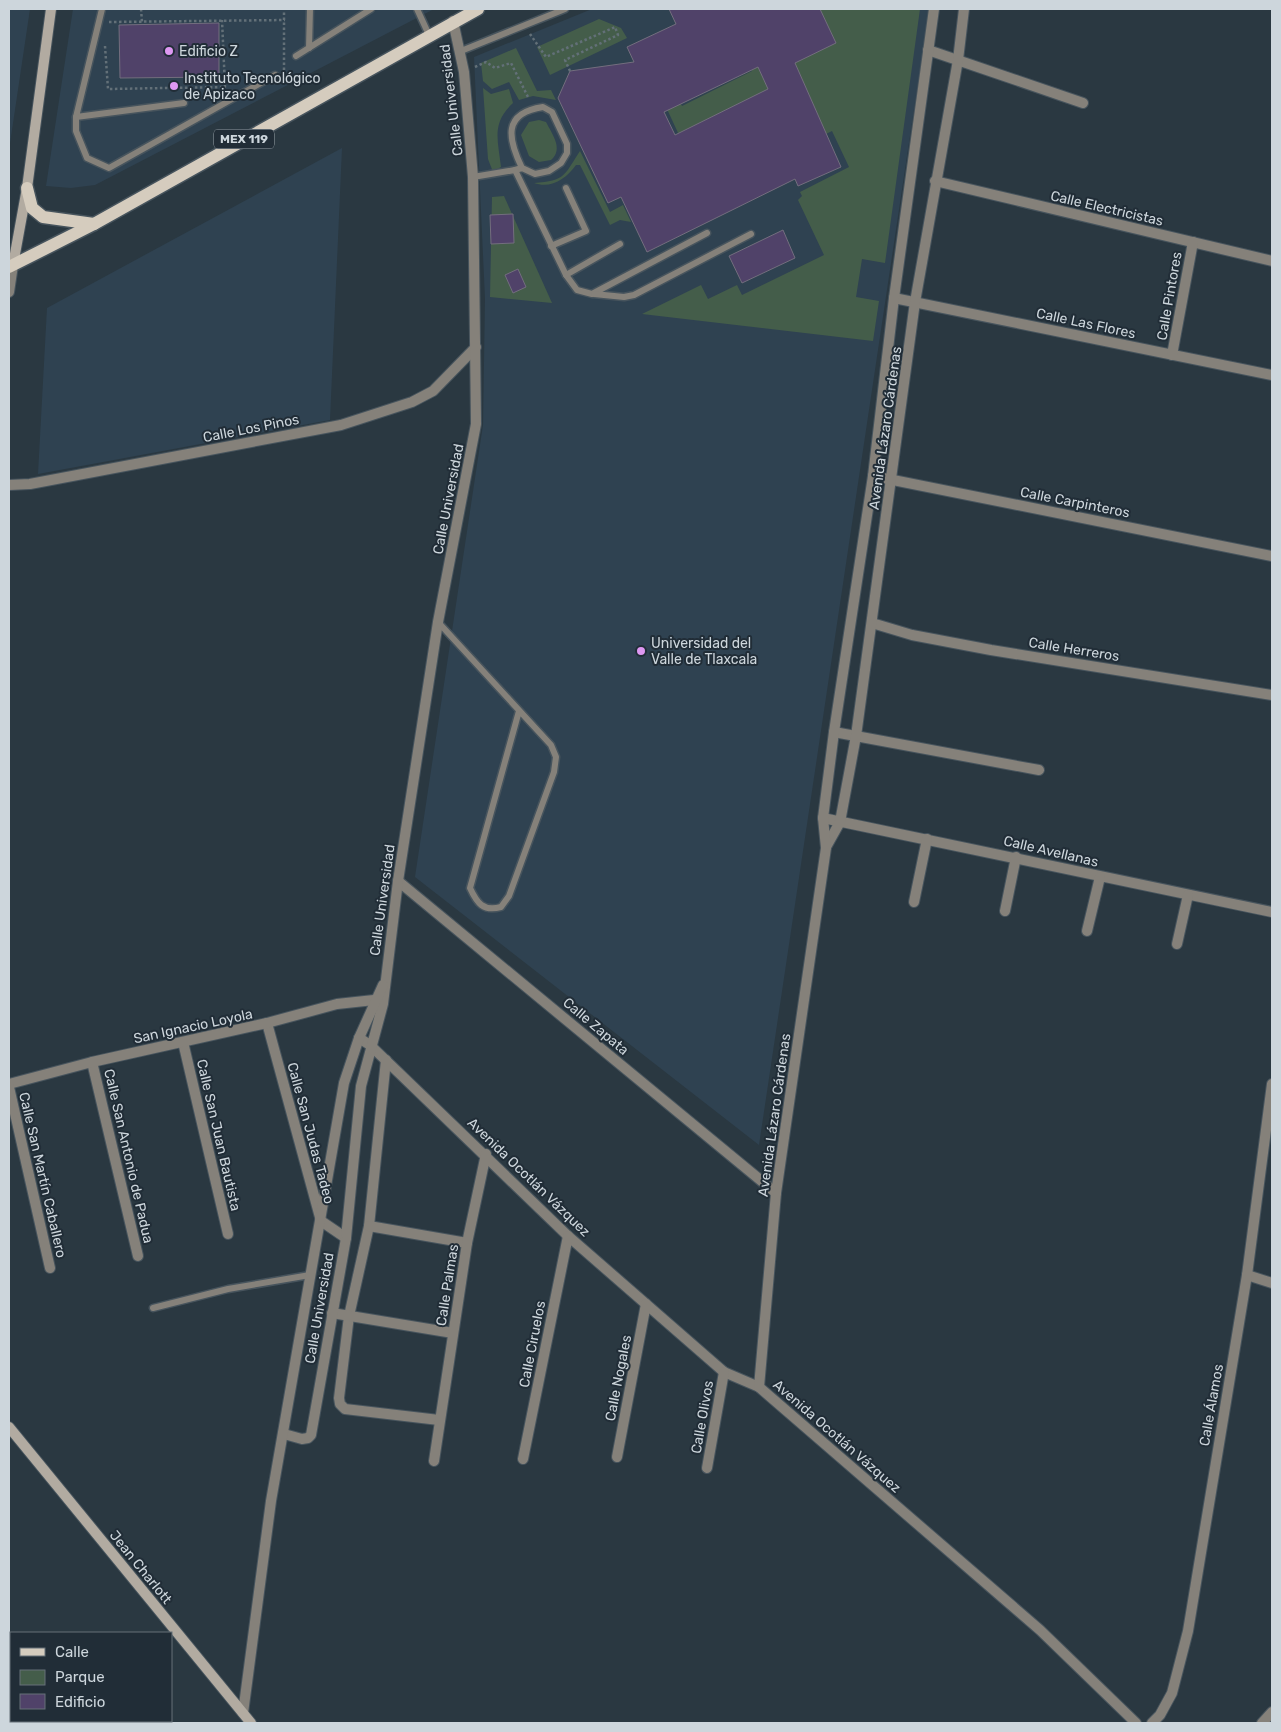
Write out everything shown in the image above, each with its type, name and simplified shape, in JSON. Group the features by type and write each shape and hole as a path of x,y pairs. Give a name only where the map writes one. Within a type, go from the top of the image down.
{"main road":[{"name":"MEX 119","path":"11,266 94,224 453,21 478,9"},
{"path":"27,188 32,208 43,217 94,224"}],"street":[{"path":"9,292 14,236 27,188 51,9"},
{"name":"Avenida Lázaro Cárdenas","path":"759,1387 776,1193 826,848 823,818 834,732 873,476 894,298 934,9"},
{"name":"Avenida Lázaro Cárdenas","path":"826,848 840,822 856,736 916,302 935,181 958,60 964,9"},
{"name":"Calle Universidad","path":"243,1713 271,1501 344,1083 358,1038 378,1002 386,980 398,881 438,622 476,424 473,177 464,72 453,21"},
{"path":"928,50 1083,103"},
{"name":"Calle Electricistas","path":"935,181 1272,261"},
{"name":"Calle Pintores","path":"1172,355 1193,242"},
{"name":"Calle Las Flores","path":"894,298 1272,376"},
{"name":"Calle Los Pinos","path":"9,485 30,484 341,425 412,402 433,391 476,347"},
{"name":"Calle Carpinteros","path":"873,476 1272,556"},
{"name":"Calle Herreros","path":"872,623 912,635 991,650 1272,695"},
{"path":"834,732 1039,770"},
{"name":"Calle Avellanas","path":"823,818 1272,912"},
{"path":"914,902 927,839"},
{"path":"1004,911 1016,857"},
{"path":"1088,931 1100,877"},
{"name":"Calle Zapata","path":"398,881 776,1193"},
{"path":"1177,944 1188,894"},
{"name":"Calle Universidad","path":"284,1434 302,1439 308,1438 311,1435 346,1238 360,1086 378,1002"},
{"name":"San Ignacio Loyola","path":"9,1085 92,1062 267,1024 337,1004 378,1002"},
{"name":"Calle San Judas Tadeo","path":"267,1024 321,1221 346,1238"},
{"name":"Avenida Ocotlán Vázquez","path":"358,1038 370,1045 486,1154 568,1236 724,1372 759,1387 1040,1630 1136,1723"},
{"name":"Calle San Juan Bautista","path":"183,1042 228,1234"},
{"path":"386,1060 368,1226 349,1316 339,1398 340,1404 344,1409 439,1420"},
{"name":"Calle San Antonio de Padua","path":"92,1062 138,1256"},
{"name":"Calle Álamos","path":"1152,1723 1160,1715 1172,1693 1188,1632 1247,1275 1272,1084"},
{"name":"Calle San Martín Caballero","path":"9,1085 50,1268"},
{"name":"Calle Palmas","path":"434,1461 467,1243 486,1154"},
{"path":"368,1226 467,1243"},
{"name":"Calle Ciruelos","path":"523,1459 568,1236"},
{"path":"1247,1275 1272,1283"},
{"name":"Calle Nogales","path":"616,1457 646,1304"},
{"path":"332,1313 453,1333"},
{"name":"Calle Olivos","path":"707,1468 724,1372"},
{"name":"Jean Charlott","path":"9,1428 252,1723"},
{"path":"1262,1723 1272,1712"}],"lane":[{"path":"102,9 76,117 76,131 87,158 109,168 275,75"},
{"path":"309,48 310,9"},
{"path":"296,56 362,11 371,9"},
{"path":"417,9 429,35"},
{"path":"461,51 565,9"},
{"path":"76,117 184,103"},
{"path":"473,177 522,168 535,174 549,171 560,163 567,153 567,144 552,112 542,107 533,108 522,113 514,121 511,133 512,146 522,168"},
{"path":"514,170 551,246 576,290 592,294 624,297 634,295 751,234"},
{"path":"551,246 586,231 566,188"},
{"path":"592,294 707,233"},
{"path":"566,275 620,244"},
{"path":"438,622 551,745 556,757 554,772 509,896 501,907 485,908 476,902 470,888 519,711"},
{"path":"153,1308 228,1289 310,1275"}],"path":[{"path":"141,9 142,22"},
{"path":"284,9 284,71"},
{"path":"105,42 108,89 225,88 222,20"},
{"path":"104,22 284,20"},
{"path":"524,26 546,57 615,27 618,35 564,60 570,71"},
{"path":"464,72 486,62 495,68 511,63 533,108"}],"shaded area":[{"path":"9,9 30,9 9,150"},
{"name":"Instituto Tecnológico de Apizaco","path":"73,9 434,9 95,185 71,188 46,186"},
{"name":"Universidad del Valle de Tlaxcala","path":"592,9 929,9 759,1145 415,877 483,425 485,299 474,57"},
{"path":"342,148 330,420 38,474 47,308"}],"green space":[{"path":"723,9 920,9 885,263 862,259 856,297 879,301 873,341 642,314 701,285 708,299 737,285 742,295 824,255 798,200 802,196 800,192 849,167 832,131 716,188 717,217 654,81 666,75 682,106 752,71"},
{"path":"599,19 621,28 627,38 550,75 537,47"},
{"path":"516,48 537,91 551,90 556,100 533,96 519,100 509,82 492,89 483,81 481,63"},
{"path":"483,88 491,94 509,89 513,103 501,118 498,140 501,167 493,172 488,159"},
{"path":"539,120 546,122 556,141 557,151 551,160 539,162 529,156 521,135 529,122"},
{"path":"580,151 610,212 623,205 631,222 620,220 610,225 580,165 576,165 568,175 558,182 546,185 534,183 552,181 563,175"},
{"path":"504,196 552,303 490,297 492,197"}],"building":[{"path":"669,9 820,9 836,43 795,63 841,167 798,186 795,179 647,252 621,197 608,203 558,98 570,71 634,62 627,47 676,24","holes":["758,67 768,89 675,135 664,112"]},
{"name":"Edificio Z","path":"219,23 219,77 120,78 119,25"},
{"path":"513,214 514,243 491,244 490,215"},
{"path":"783,230 795,258 742,283 729,256"},
{"path":"518,269 526,287 513,293 505,275"}],"place":[{"name":"Edificio Z","path":"169,51"},
{"name":"Instituto Tecnológico de Apizaco","path":"174,86"},
{"name":"Universidad del Valle de Tlaxcala","path":"641,651"}]}
